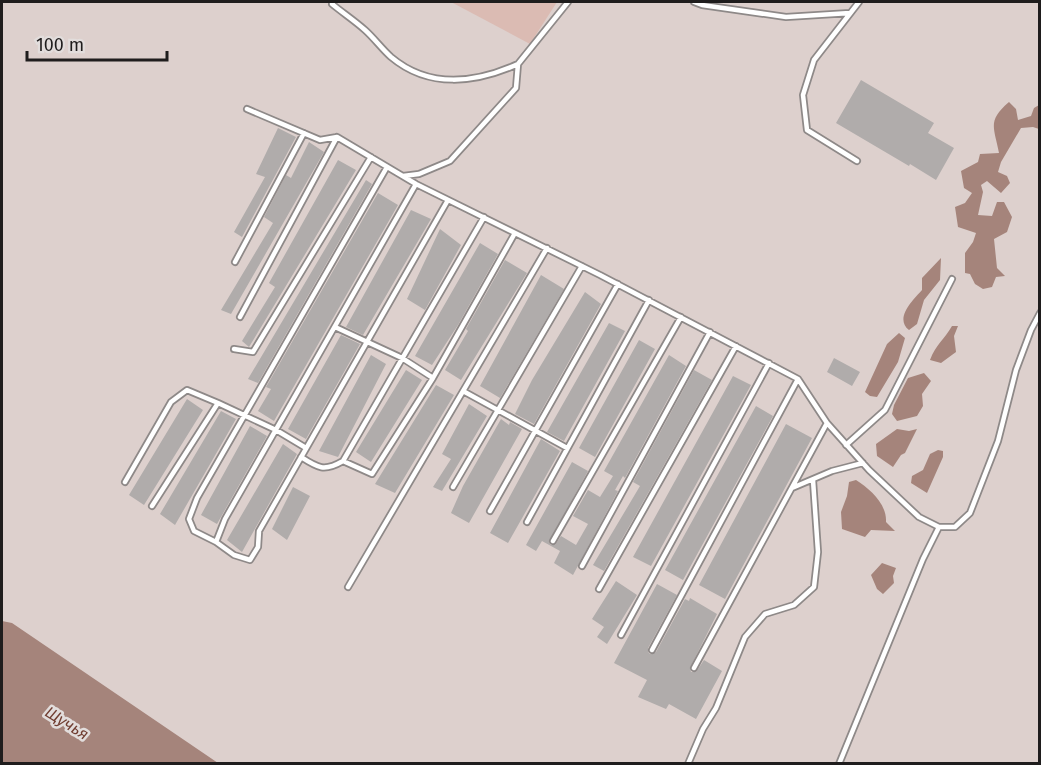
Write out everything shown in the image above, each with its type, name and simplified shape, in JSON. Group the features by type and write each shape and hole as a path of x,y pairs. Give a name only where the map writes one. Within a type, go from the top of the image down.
{"lane":[{"path":"333,2 332,4 364,29 392,57 418,74 458,81 497,74 518,64 568,2"},
{"path":"694,2 786,17 850,13"},
{"path":"856,160 807,130 803,95 814,60 859,2"},
{"path":"403,176 419,174 450,161 516,88 518,64"},
{"path":"247,109 320,140 337,137 416,184 618,284 798,379 827,423 863,463 918,518 939,527 955,527 970,513 998,441 1016,370 1030,330 1040,313"},
{"path":"235,262 304,133"},
{"path":"240,317 337,137"},
{"path":"234,349 253,351 371,157"},
{"path":"387,167 197,498 189,519 194,531 216,542 234,555 250,560 258,547 259,531 448,200"},
{"path":"216,542 225,519 416,184"},
{"path":"301,457 317,468 332,468 343,461 484,218"},
{"path":"343,461 372,474 433,378 516,233"},
{"path":"348,587 547,248"},
{"path":"453,487 582,266"},
{"path":"846,444 885,410 952,279"},
{"path":"490,511 618,284"},
{"path":"527,522 649,300"},
{"path":"554,541 681,317"},
{"path":"335,327 402,358 433,378"},
{"path":"582,566 710,332"},
{"path":"599,589 736,346"},
{"path":"621,635 769,363"},
{"path":"652,650 798,379"},
{"path":"125,482 171,402 187,390 276,430 306,448"},
{"path":"463,391 567,448"},
{"path":"152,506 218,403"},
{"path":"694,668 827,423"},
{"path":"791,489 832,471 863,463"},
{"path":"688,764 703,729 716,708 746,637 765,614 794,605 814,587 818,552 813,480"},
{"path":"839,764 923,560 939,527"}],"shaded area":[{"path":"2,2 1039,2 1039,763 2,763"},
{"path":"451,2 557,2 530,44"}],"water":[{"path":"1009,102 1016,109 1018,120 1031,116 1034,108 1039,105 1039,129 1021,128 1001,162 998,172 1007,176 1010,183 1001,193 987,181 981,185 983,192 978,215 992,216 997,202 1004,202 1012,217 1007,232 994,239 997,268 1005,276 996,277 992,287 983,289 975,284 970,274 965,273 965,253 976,233 958,227 955,207 965,203 972,193 964,188 961,171 978,162 980,154 999,153 994,125 997,114"},
{"path":"941,258 940,280 924,300 917,324 909,330 903,320 906,309 922,290 922,278"},
{"path":"952,326 958,326 954,336 956,352 941,363 930,360 935,350"},
{"path":"899,333 905,338 898,362 877,397 870,396 865,392 887,344"},
{"path":"924,373 931,381 922,394 923,406 917,416 897,421 892,414 894,405 908,378"},
{"path":"897,429 909,431 917,429 905,453 893,467 877,456 876,444"},
{"path":"938,450 943,451 943,457 927,493 911,483 912,476 923,470 930,454"},
{"path":"856,480 881,503 886,522 895,531 871,530 865,537 842,529 841,512 849,482"},
{"path":"882,563 896,568 893,576 894,583 883,594 877,589 871,575"},
{"name":"Щучья","path":"2,621 12,623 218,763 2,763"}],"building":[{"path":"861,80 934,123 928,133 954,148 936,180 836,123"},
{"path":"278,128 296,137 242,237 234,232 265,177 256,174"},
{"path":"309,142 324,152 231,314 221,310 273,223 264,217 286,175 291,178"},
{"path":"338,160 356,170 249,347 242,341 275,287 269,283"},
{"path":"366,180 372,184 258,383 248,379"},
{"path":"378,193 398,205 274,421 258,411 271,389 266,387"},
{"path":"411,210 431,219 363,335 346,327"},
{"path":"440,229 461,245 425,310 407,299"},
{"path":"480,243 498,254 458,325 432,365 415,356"},
{"path":"505,260 527,273 461,380 445,370"},
{"path":"541,275 564,289 500,398 480,386"},
{"path":"585,292 601,304 534,424 515,414 532,380"},
{"path":"609,323 625,331 564,441 547,432"},
{"path":"341,335 360,344 306,439 288,429"},
{"path":"639,340 655,349 595,457 579,448"},
{"path":"371,355 386,364 338,457 319,451"},
{"path":"669,355 686,366 625,478 623,476 615,490 618,491 573,575 554,563 560,551 542,541 536,551 526,545 572,462 588,471 549,542 555,545 561,536 576,545 588,524 573,516 588,490 600,497 613,476 604,471"},
{"path":"834,358 860,372 852,386 827,372"},
{"path":"406,370 422,380 371,462 356,452"},
{"path":"694,370 712,380 604,571 593,565 640,486 633,482"},
{"path":"733,376 751,385 651,566 633,557"},
{"path":"436,385 454,395 395,493 375,484"},
{"path":"187,399 203,410 144,505 129,495"},
{"path":"469,404 487,416 442,491 433,487 451,459 442,454"},
{"path":"756,406 773,416 683,580 665,570"},
{"path":"221,411 236,419 175,525 160,514"},
{"path":"501,419 509,425 510,422 522,429 469,523 451,513 463,486"},
{"path":"786,424 812,438 725,599 699,585"},
{"path":"250,426 267,436 217,524 201,515"},
{"path":"541,439 560,451 508,543 490,533"},
{"path":"283,444 297,454 242,552 227,540"},
{"path":"293,487 310,496 287,540 272,529"},
{"path":"616,581 637,595 607,644 597,637 604,627 592,619"},
{"path":"657,584 677,595 648,648 650,654 656,652 685,599 689,601 690,598 717,614 690,668 691,672 696,672 704,660 722,671 696,719 669,704 666,709 638,697 647,680 614,663"}]}
